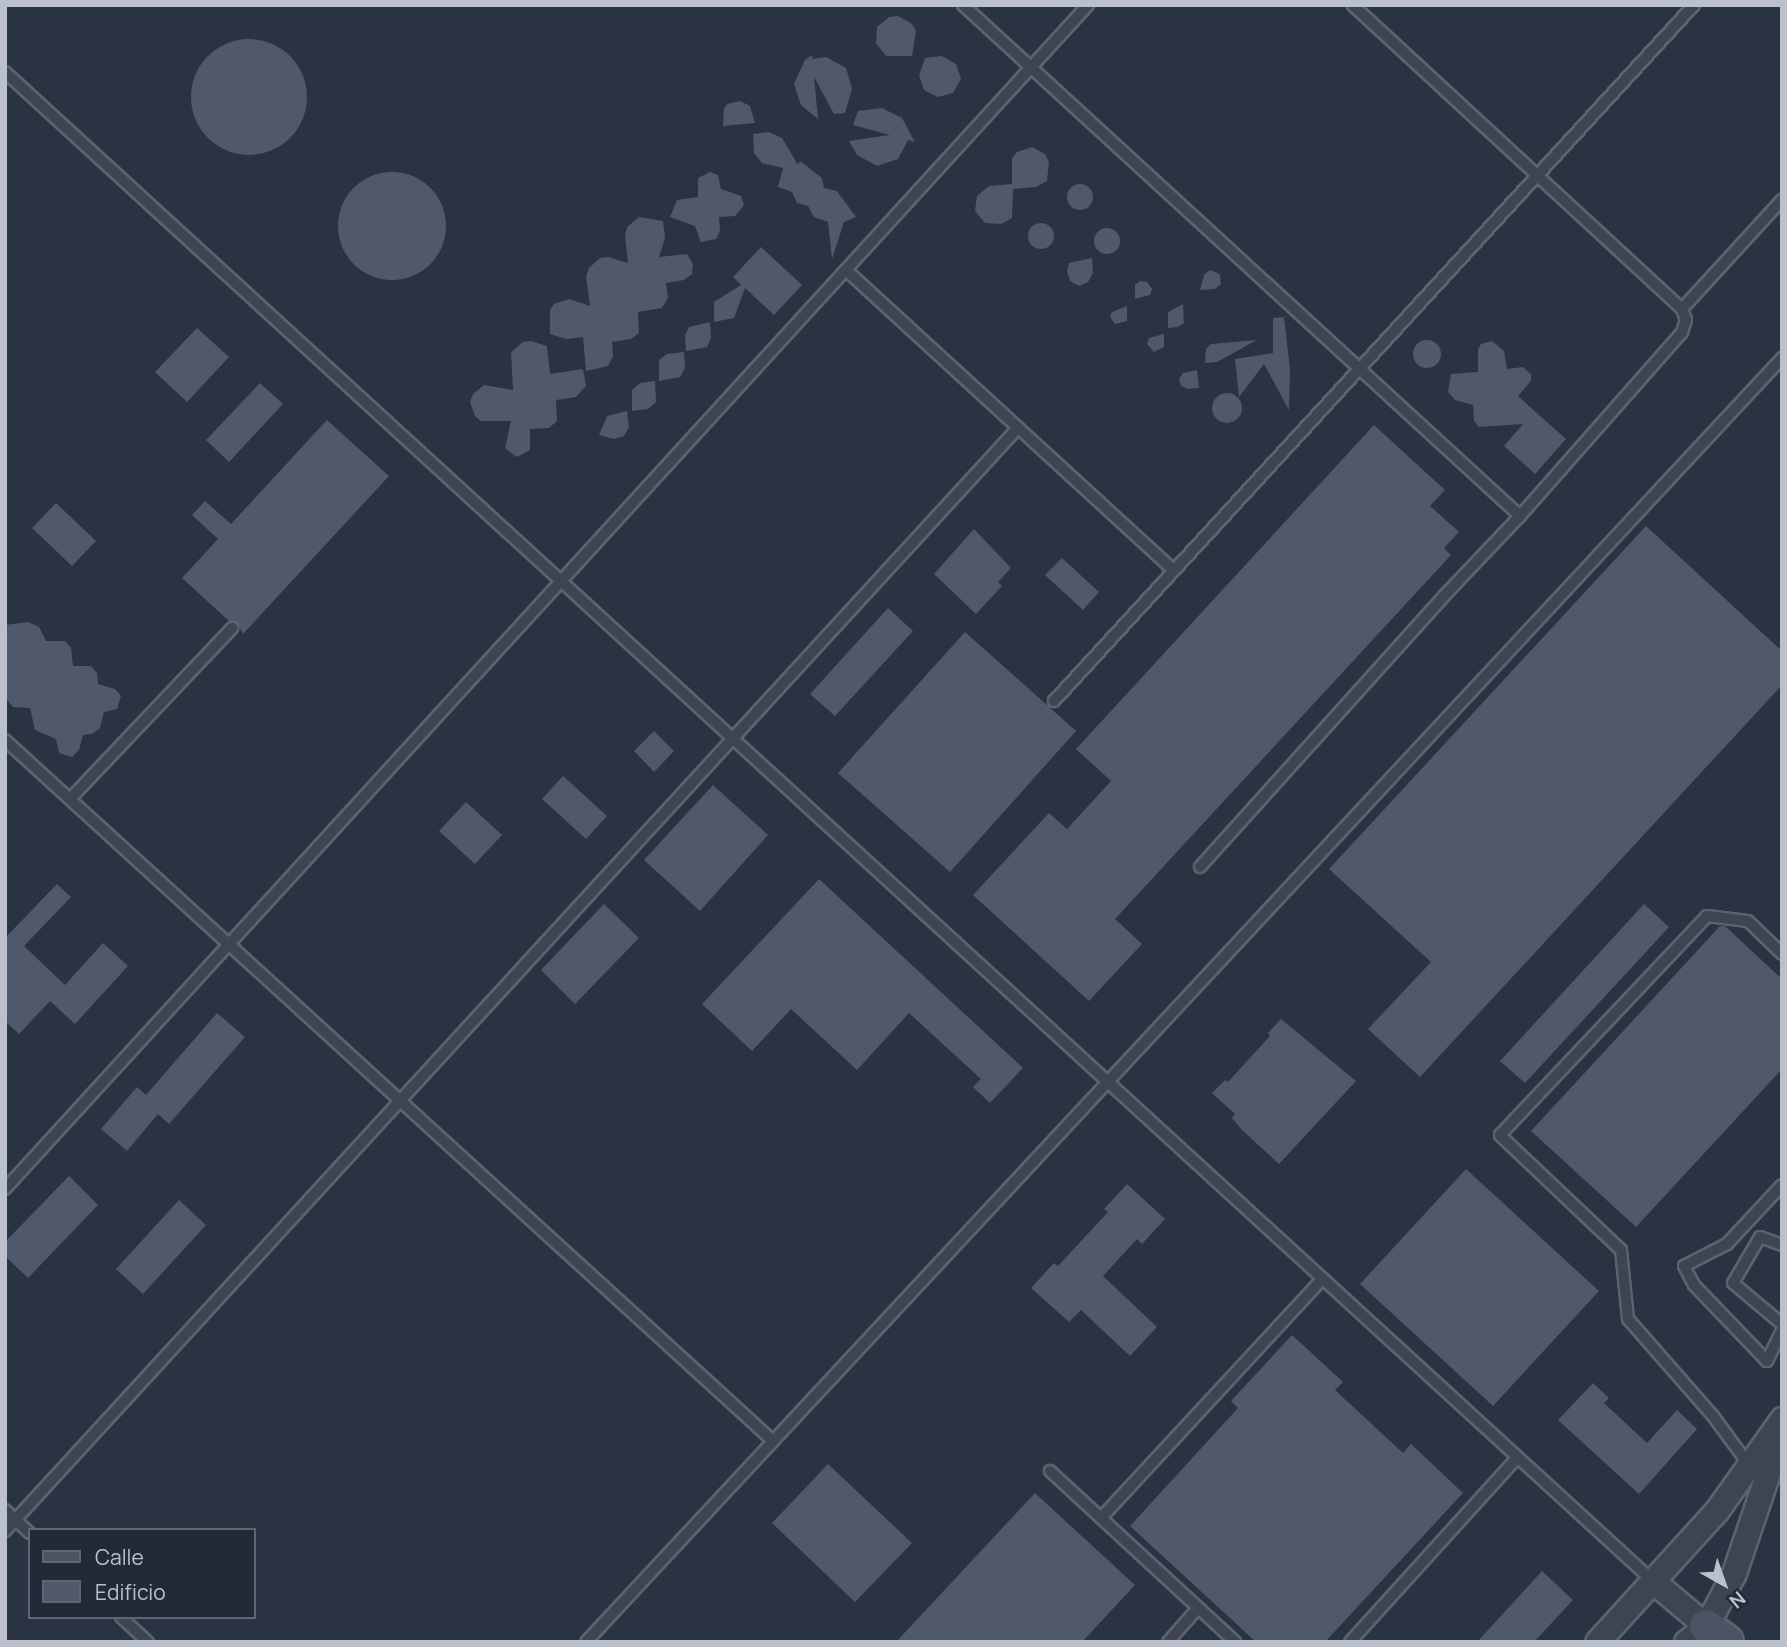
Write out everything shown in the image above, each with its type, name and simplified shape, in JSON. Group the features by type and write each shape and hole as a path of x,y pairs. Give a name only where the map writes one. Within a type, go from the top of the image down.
{"street":[{"path":"1597,1642 1654,1583 1717,1510 1782,1419"},
{"path":"1654,1583 1706,1636 1734,1573 1782,1433"},
{"path":"1750,1467 1761,1495"},
{"path":"1717,1510 1734,1516 1748,1532"}],"lane":[{"path":"964,5 1520,516"},
{"path":"5,1189 1088,5"},
{"path":"1200,867 1444,596 1520,516 1682,332 1686,320 1682,309 1353,5"},
{"path":"1054,701 1694,5"},
{"path":"5,72 1654,1583"},
{"path":"1682,309 1782,200"},
{"path":"846,270 1173,570"},
{"path":"586,1642 1782,358"},
{"path":"5,1531 1018,428"},
{"path":"71,799 232,628"},
{"path":"5,740 773,1441"},
{"path":"1750,1467 1713,1416 1628,1320 1621,1250 1500,1135 1707,916 1748,921 1782,954"},
{"path":"1782,1185 1727,1244 1684,1266 1694,1285 1767,1361 1782,1330"},
{"path":"1782,1245 1760,1237 1733,1283 1782,1324"},
{"path":"1101,1518 1322,1279"},
{"path":"1350,1642 1517,1458"},
{"path":"1050,1471 1235,1642"},
{"path":"5,1510 28,1531"},
{"path":"1168,1642 1198,1608"},
{"path":"123,1619 148,1642"}],"building":[{"path":"898,16 912,24 916,31 912,56 886,56 876,43 877,27 889,17"},
{"path":"249,39 271,44 290,56 302,75 307,97 302,119 290,138 271,150 249,155 227,150 208,138 196,119 191,97 196,75 208,56 227,44"},
{"path":"812,55 812,59 826,57 846,68 852,89 845,113 834,114 814,77 818,119 801,105 794,84 805,60"},
{"path":"942,56 956,64 961,79 953,93 938,97 924,90 919,75 925,58"},
{"path":"740,101 750,106 755,123 723,126 727,104"},
{"path":"882,108 902,118 915,142 908,140 898,159 877,166 857,155 849,141 890,135 853,125 858,111"},
{"path":"769,132 782,138 798,165 800,161 822,178 824,188 837,191 856,217 844,222 832,259 828,222 814,217 808,206 797,203 792,192 778,187 783,168 762,163 754,153 753,134"},
{"path":"1032,147 1045,154 1049,162 1047,181 1036,187 1013,189 1012,218 1001,224 985,223 975,211 977,196 989,186 1012,184 1012,158 1017,152"},
{"path":"392,172 413,176 430,188 442,205 446,226 442,247 430,264 413,276 392,280 371,276 354,264 342,247 338,226 342,205 354,188 371,176"},
{"path":"710,172 718,175 721,189 741,196 744,205 735,216 719,217 720,231 716,239 701,242 695,226 670,217 677,200 698,197 698,178"},
{"path":"1080,184 1089,188 1093,197 1089,206 1080,210 1071,206 1067,197 1071,188"},
{"path":"639,217 663,221 665,238 659,257 687,254 693,264 692,274 684,280 666,283 668,298 662,308 638,312 639,333 631,339 612,342 613,356 608,366 586,371 583,337 566,339 550,334 550,310 554,304 569,299 590,306 586,276 589,268 600,258 608,257 628,263 625,235 627,227"},
{"path":"1041,223 1050,227 1054,236 1050,245 1041,249 1032,245 1028,236 1032,227"},
{"path":"1107,228 1116,232 1120,241 1116,250 1107,254 1098,250 1094,241 1098,232"},
{"path":"761,247 802,285 774,315 745,288 734,318 714,322 714,302 741,285 733,277"},
{"path":"1092,258 1093,273 1088,282 1079,286 1070,281 1067,271 1069,263"},
{"path":"1210,270 1220,274 1221,284 1215,289 1200,290 1204,275"},
{"path":"1140,281 1147,282 1152,289 1150,295 1135,299 1135,285"},
{"path":"1183,304 1184,323 1168,328 1168,312"},
{"path":"1127,306 1127,321 1115,324 1110,317 1112,312"},
{"path":"1284,317 1290,369 1289,410 1264,364 1239,397 1235,359 1273,353 1273,318"},
{"path":"710,322 711,338 707,347 686,351 685,336 689,327"},
{"path":"197,328 229,357 187,402 155,372"},
{"path":"1164,334 1164,347 1154,352 1147,344 1149,338"},
{"path":"1257,340 1217,362 1205,363 1206,349 1211,344"},
{"path":"1427,340 1437,344 1441,354 1437,364 1427,368 1417,364 1413,354 1417,344"},
{"path":"531,341 547,346 550,374 583,369 586,386 576,397 556,400 557,421 549,428 530,429 530,450 517,457 505,448 511,421 481,421 475,416 470,402 473,394 484,385 513,390 511,352 523,342"},
{"path":"1492,341 1504,351 1507,369 1523,367 1531,374 1531,381 1518,396 1566,439 1535,474 1504,446 1523,424 1479,427 1474,421 1473,405 1455,400 1448,392 1451,374 1478,372 1478,349 1481,344"},
{"path":"684,352 685,368 680,377 659,381 659,360 667,354"},
{"path":"1197,370 1199,388 1188,389 1181,386 1179,379 1183,373"},
{"path":"655,381 656,402 648,409 632,411 632,390 640,383"},
{"path":"260,383 283,404 229,462 206,440"},
{"path":"1227,393 1237,398 1242,408 1237,418 1227,423 1217,418 1212,408 1217,398"},
{"path":"627,411 629,427 624,436 614,439 599,435 607,416"},
{"path":"327,420 389,476 243,634 237,622 229,621 182,578 218,539 192,515 205,501 231,524"},
{"path":"1374,425 1445,490 1430,506 1459,532 1444,548 1451,555 1115,919 1142,944 1089,1001 973,895 1049,813 1067,829 1111,781 1076,749"},
{"path":"56,503 96,541 72,566 32,528"},
{"path":"1646,526 1782,651 1782,685 1420,1077 1368,1029 1431,962 1329,869"},
{"path":"974,529 1011,568 998,582 1002,586 976,614 934,574"},
{"path":"1062,558 1099,592 1083,610 1045,575"},
{"path":"888,608 913,631 835,716 810,694"},
{"path":"28,622 39,627 46,641 65,641 71,648 73,666 91,666 97,673 98,684 115,689 121,696 117,709 104,712 100,728 92,734 83,735 79,750 72,757 59,753 56,739 35,730 30,708 13,707 7,700 5,625"},
{"path":"965,632 1076,731 950,872 838,773"},
{"path":"654,731 674,751 654,772 634,751"},
{"path":"563,776 607,816 586,839 542,799"},
{"path":"713,785 768,835 700,911 644,860"},
{"path":"466,802 502,835 475,864 439,831"},
{"path":"819,879 1023,1068 990,1103 973,1087 981,1079 909,1013 857,1070 791,1009 752,1051 702,1004"},
{"path":"57,884 71,897 24,946 65,985 103,943 128,966 75,1024 50,1001 19,1034 5,1021 5,938"},
{"path":"604,904 639,938 575,1004 541,970"},
{"path":"1644,904 1669,927 1525,1083 1500,1061"},
{"path":"1720,926 1725,926 1782,979 1782,1069 1636,1227 1531,1131"},
{"path":"217,1013 245,1037 169,1124 158,1114 127,1151 101,1129 137,1087 146,1095"},
{"path":"1281,1019 1356,1081 1279,1164 1242,1130 1232,1118 1235,1114 1212,1093 1225,1080 1228,1082 1270,1036 1268,1033"},
{"path":"1466,1169 1599,1291 1493,1406 1360,1284"},
{"path":"69,1176 98,1205 28,1278 5,1256 5,1242"},
{"path":"1127,1184 1165,1219 1142,1244 1137,1239 1103,1276 1157,1327 1130,1356 1081,1310 1069,1322 1031,1288 1054,1263 1058,1266 1108,1212 1104,1209"},
{"path":"179,1200 206,1225 143,1294 116,1269"},
{"path":"1292,1335 1343,1382 1335,1390 1403,1453 1411,1444 1463,1493 1325,1642 1256,1642 1130,1526 1238,1408 1231,1401"},
{"path":"1593,1383 1609,1398 1604,1403 1647,1443 1677,1410 1697,1429 1639,1494 1558,1420"},
{"path":"828,1464 912,1543 855,1602 772,1523"},
{"path":"1035,1493 1135,1585 1082,1642 896,1642"},
{"path":"1542,1571 1573,1600 1534,1642 1477,1642"}]}
